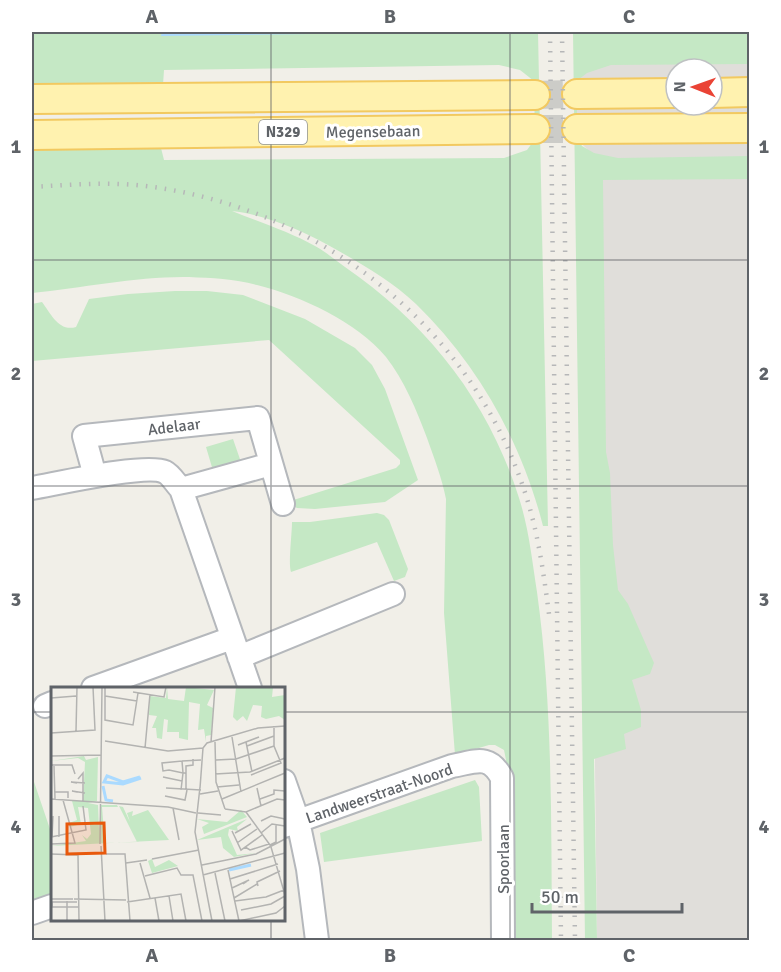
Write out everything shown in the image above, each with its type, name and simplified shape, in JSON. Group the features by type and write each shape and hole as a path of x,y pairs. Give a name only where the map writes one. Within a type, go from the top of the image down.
{"main road":[{"path":"576,94 664,93"},
{"path":"724,93 750,93"},
{"name":"N329","path":"32,99 535,95"},
{"path":"577,129 750,128"},
{"name":"Megensebaan","path":"32,135 535,129"}],"street":[{"name":"Adelaar","path":"95,476 84,436 258,417 283,504"},
{"path":"181,489 271,464"},
{"path":"32,488 95,476 151,469 166,472 181,489 250,687"},
{"path":"97,687 235,648 393,594"},
{"name":"Landweerstraat-Noord","path":"291,824 452,766 489,762 497,768 502,778"},
{"name":"Spoorlaan","path":"502,778 503,940"},
{"path":"285,788 291,824 308,869 317,940"},
{"path":"32,913 51,906"}],"shaded area":[{"path":"586,32 749,32 749,940 597,940 588,150 579,141 577,129 578,80 581,77"}],"green space":[{"path":"32,32 538,32 548,526 543,526 523,465 495,406 459,352 416,304 378,275 313,237 273,220 232,211 319,248 375,289 403,314 429,340 473,398 491,429 506,463 519,498 528,533 542,635 549,722 552,940 511,940 504,750 495,745 489,745 455,755 444,613 446,499 438,468 419,417 386,357 360,333 310,303 240,281 170,277 32,293 32,146 160,144 164,160 504,158 527,150 535,139 534,81 520,70 499,65 164,70 163,85 32,88"},
{"path":"573,32 749,32 749,64 724,64 724,57 664,57 664,65 611,65 587,73 578,80 577,129 579,141 582,146 594,153 618,158 750,156 749,179 603,180 606,452 610,473 613,545 618,590 628,604 654,663 650,674 632,680 641,710 641,727 624,734 626,749 594,759 597,940 585,940"},
{"path":"175,291 207,291 243,295 305,319 355,348 372,365 385,389 418,480 385,502 315,509 297,508 287,502 396,468 400,460 269,340 32,361 32,304 42,302 56,321 70,328 76,327 89,299"},
{"path":"233,439 242,465 214,474 206,447"},
{"path":"377,513 389,520 408,569 405,577 394,581 377,542 291,572 292,522 310,522"},
{"path":"32,776 51,832 51,897 32,904"},
{"path":"475,780 479,787 482,841 324,862 320,833"}],"water":[{"path":"162,32 468,32 161,36"}],"tunnel":[{"path":"535,95 577,94"},
{"path":"535,129 577,129"}],"railway":[{"path":"550,32 561,940"},
{"path":"562,32 575,940"},
{"path":"32,187 123,184 200,196 261,215 318,243 371,278 419,320 461,368 495,422 521,481 531,514 542,563 549,614"}]}
